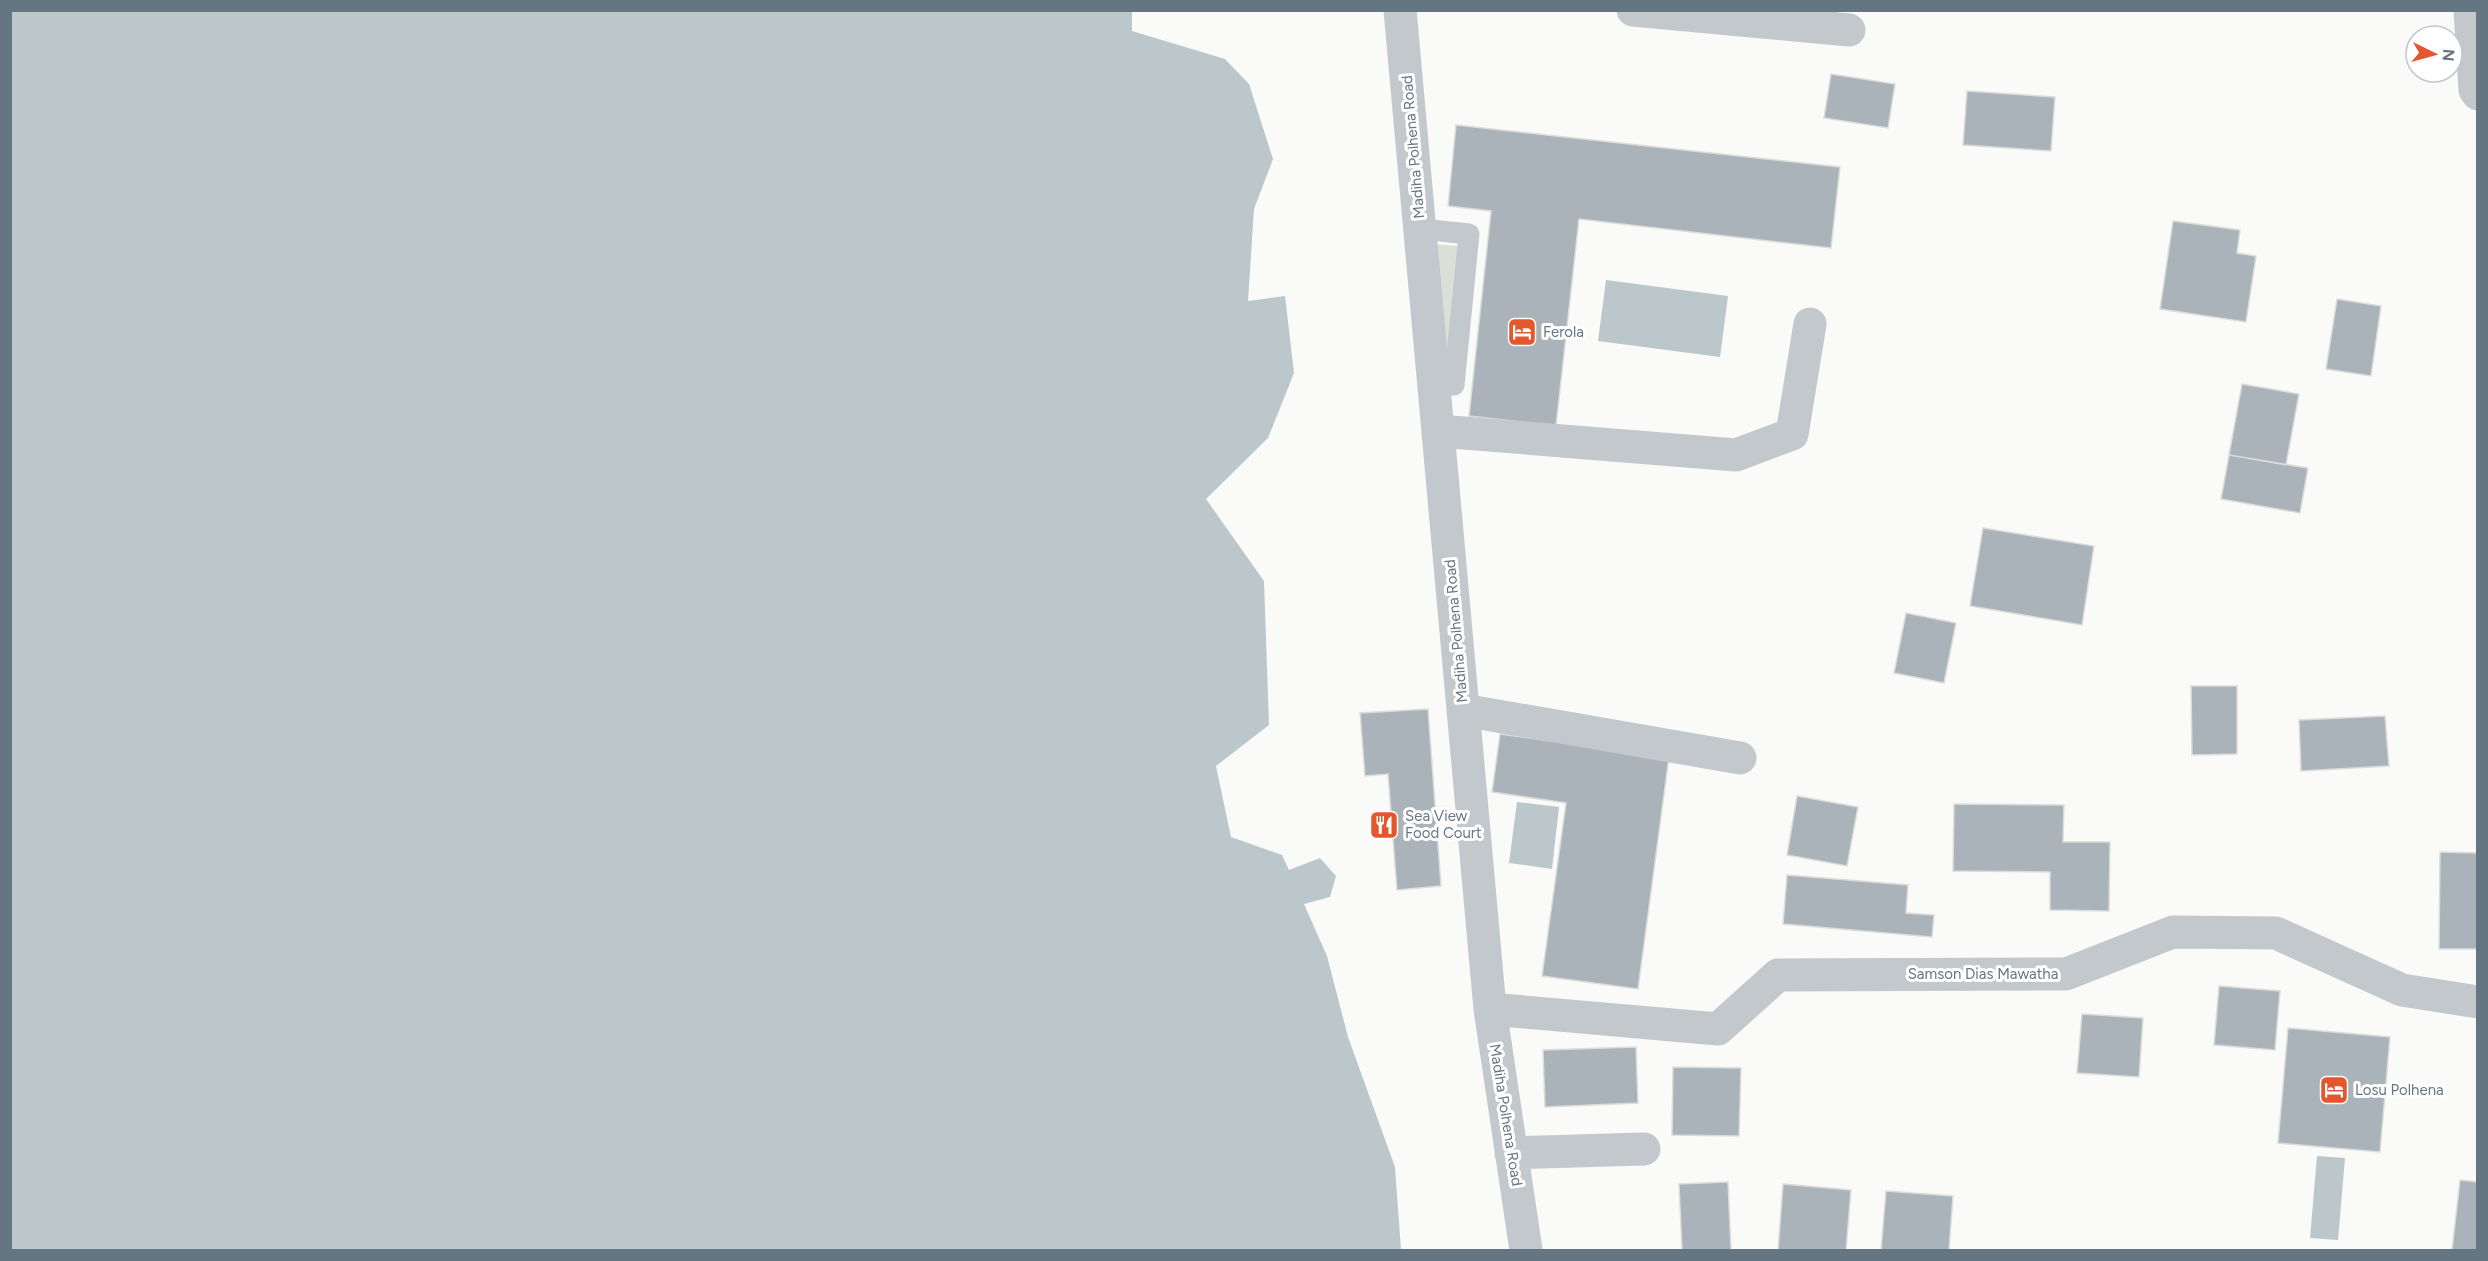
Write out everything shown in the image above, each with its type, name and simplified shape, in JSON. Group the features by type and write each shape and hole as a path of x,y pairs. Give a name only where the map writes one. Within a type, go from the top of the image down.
{"street":[{"name":"Madiha Polhena Road","path":"1400,10 1490,1009 1526,1251"},
{"path":"1633,10 1849,30"},
{"path":"2470,10 2475,90 2478,94"},
{"path":"1438,431 1736,455 1792,434 1810,324"},
{"path":"1463,710 1740,758"},
{"name":"Samson Dias Mawatha","path":"1490,1009 1718,1029 1778,975 2066,974 2173,932 2276,933 2402,990 2478,1002"},
{"path":"1511,1152 1644,1149"}],"lane":[{"path":"1420,229 1469,234 1454,386 1434,384"}],"shaded area":[{"path":"11,11 1132,11 1132,31 1225,59 1249,84 1273,159 1254,209 1248,301 1285,296 1294,373 1268,438 1206,499 1264,581 1269,725 1216,766 1231,837 1282,855 1289,870 1320,858 1336,876 1330,897 1304,904 1327,956 1348,1037 1395,1167 1401,1250 11,1250"},
{"path":"1434,244 1458,246 1447,363"},
{"path":"1606,280 1728,296 1720,357 1598,341"},
{"path":"1517,802 1559,807 1552,869 1509,863"},
{"path":"2317,1156 2345,1158 2338,1240 2310,1238"}],"building":[{"path":"1831,74 1895,84 1888,128 1824,118"},
{"path":"1967,91 2055,97 2051,151 1963,145"},
{"name":"Ferola","path":"1456,125 1840,167 1831,248 1579,219 1556,426 1469,416 1491,211 1448,206"},
{"path":"2173,221 2240,230 2237,253 2256,256 2246,322 2160,309"},
{"path":"2337,299 2381,306 2371,376 2326,369"},
{"path":"2242,384 2299,394 2286,465 2229,455"},
{"path":"2229,455 2308,468 2300,513 2221,499"},
{"path":"1983,528 2094,546 2082,625 1970,606"},
{"path":"1906,613 1956,623 1944,683 1894,673"},
{"path":"2191,686 2237,686 2237,754 2192,755"},
{"path":"1428,709 1441,886 1397,890 1388,774 1365,776 1360,713"},
{"path":"2385,716 2389,766 2301,771 2299,720"},
{"path":"1500,734 1669,757 1638,989 1542,976 1566,803 1492,792"},
{"path":"1797,796 1858,807 1847,866 1787,855"},
{"path":"1954,804 2064,805 2063,842 2110,842 2109,911 2050,910 2050,872 1953,871"},
{"path":"2440,852 2478,853 2478,949 2439,949"},
{"path":"1787,875 1908,885 1906,913 1934,915 1932,937 1783,924"},
{"path":"2219,986 2280,991 2275,1050 2214,1045"},
{"path":"2082,1014 2143,1018 2139,1077 2077,1073"},
{"name":"Losu Polhena","path":"2288,1028 2390,1037 2380,1152 2278,1143"},
{"path":"1636,1047 1638,1103 1545,1107 1543,1050"},
{"path":"1673,1067 1741,1068 1739,1136 1672,1135"},
{"path":"2460,1180 2478,1182 2478,1250 2452,1250"},
{"path":"1728,1182 1731,1250 1682,1250 1679,1184"},
{"path":"1783,1184 1851,1190 1846,1250 1778,1250"},
{"path":"1886,1191 1953,1196 1949,1250 1881,1250"}],"place":[{"name":"Ferola","path":"1522,332"},
{"name":"Sea View Food Court","path":"1384,825"},
{"name":"Losu Polhena","path":"2334,1090"}]}
